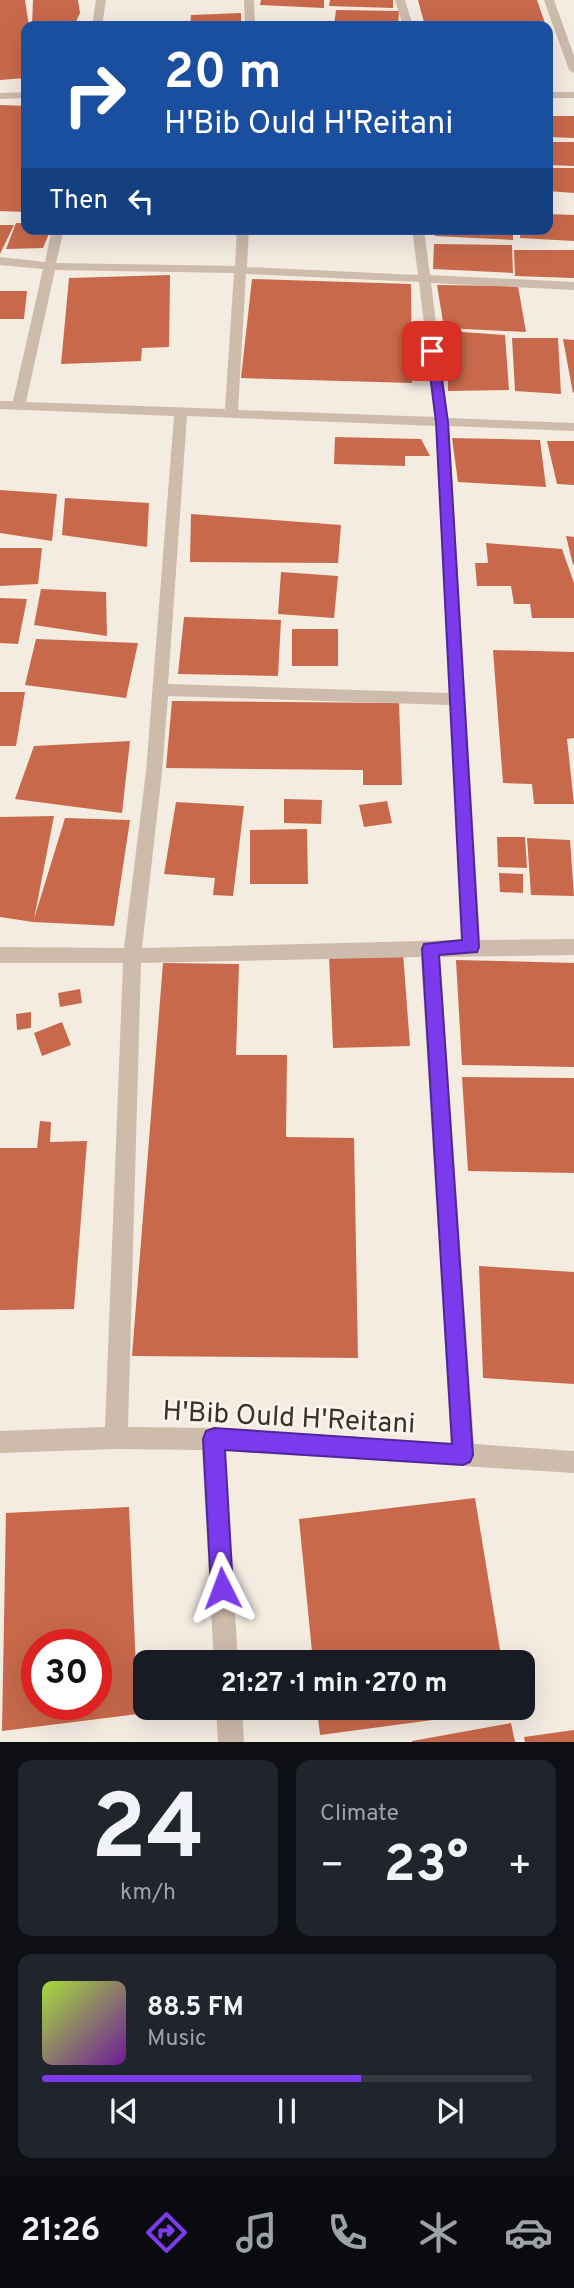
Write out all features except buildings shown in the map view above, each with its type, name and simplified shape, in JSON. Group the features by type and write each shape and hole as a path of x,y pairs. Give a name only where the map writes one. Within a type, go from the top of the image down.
{"street":[{"path":"98,21 101,0"},
{"path":"249,0 250,21"},
{"path":"400,0 406,21"},
{"path":"548,0 574,70"},
{"path":"0,96 21,95"},
{"path":"553,95 574,95"},
{"path":"19,405 57,235"},
{"path":"231,415 243,235"},
{"path":"418,235 442,422 471,947"},
{"path":"0,261 50,266 240,270 574,286"},
{"path":"0,405 574,427"},
{"path":"116,1438 132,957 154,772 181,410"},
{"path":"160,690 456,699"},
{"path":"0,955 132,957 471,947 574,947"},
{"path":"430,949 463,1455"},
{"name":"H'Bib Ould H'Reitani","path":"0,1443 116,1438 214,1439 574,1462"},
{"path":"214,1439 225,1650"},
{"path":"230,1720 231,1742"}],"route":[{"path":"222,1588 214,1439 463,1455 430,949 471,947 442,422 432,351"}]}
